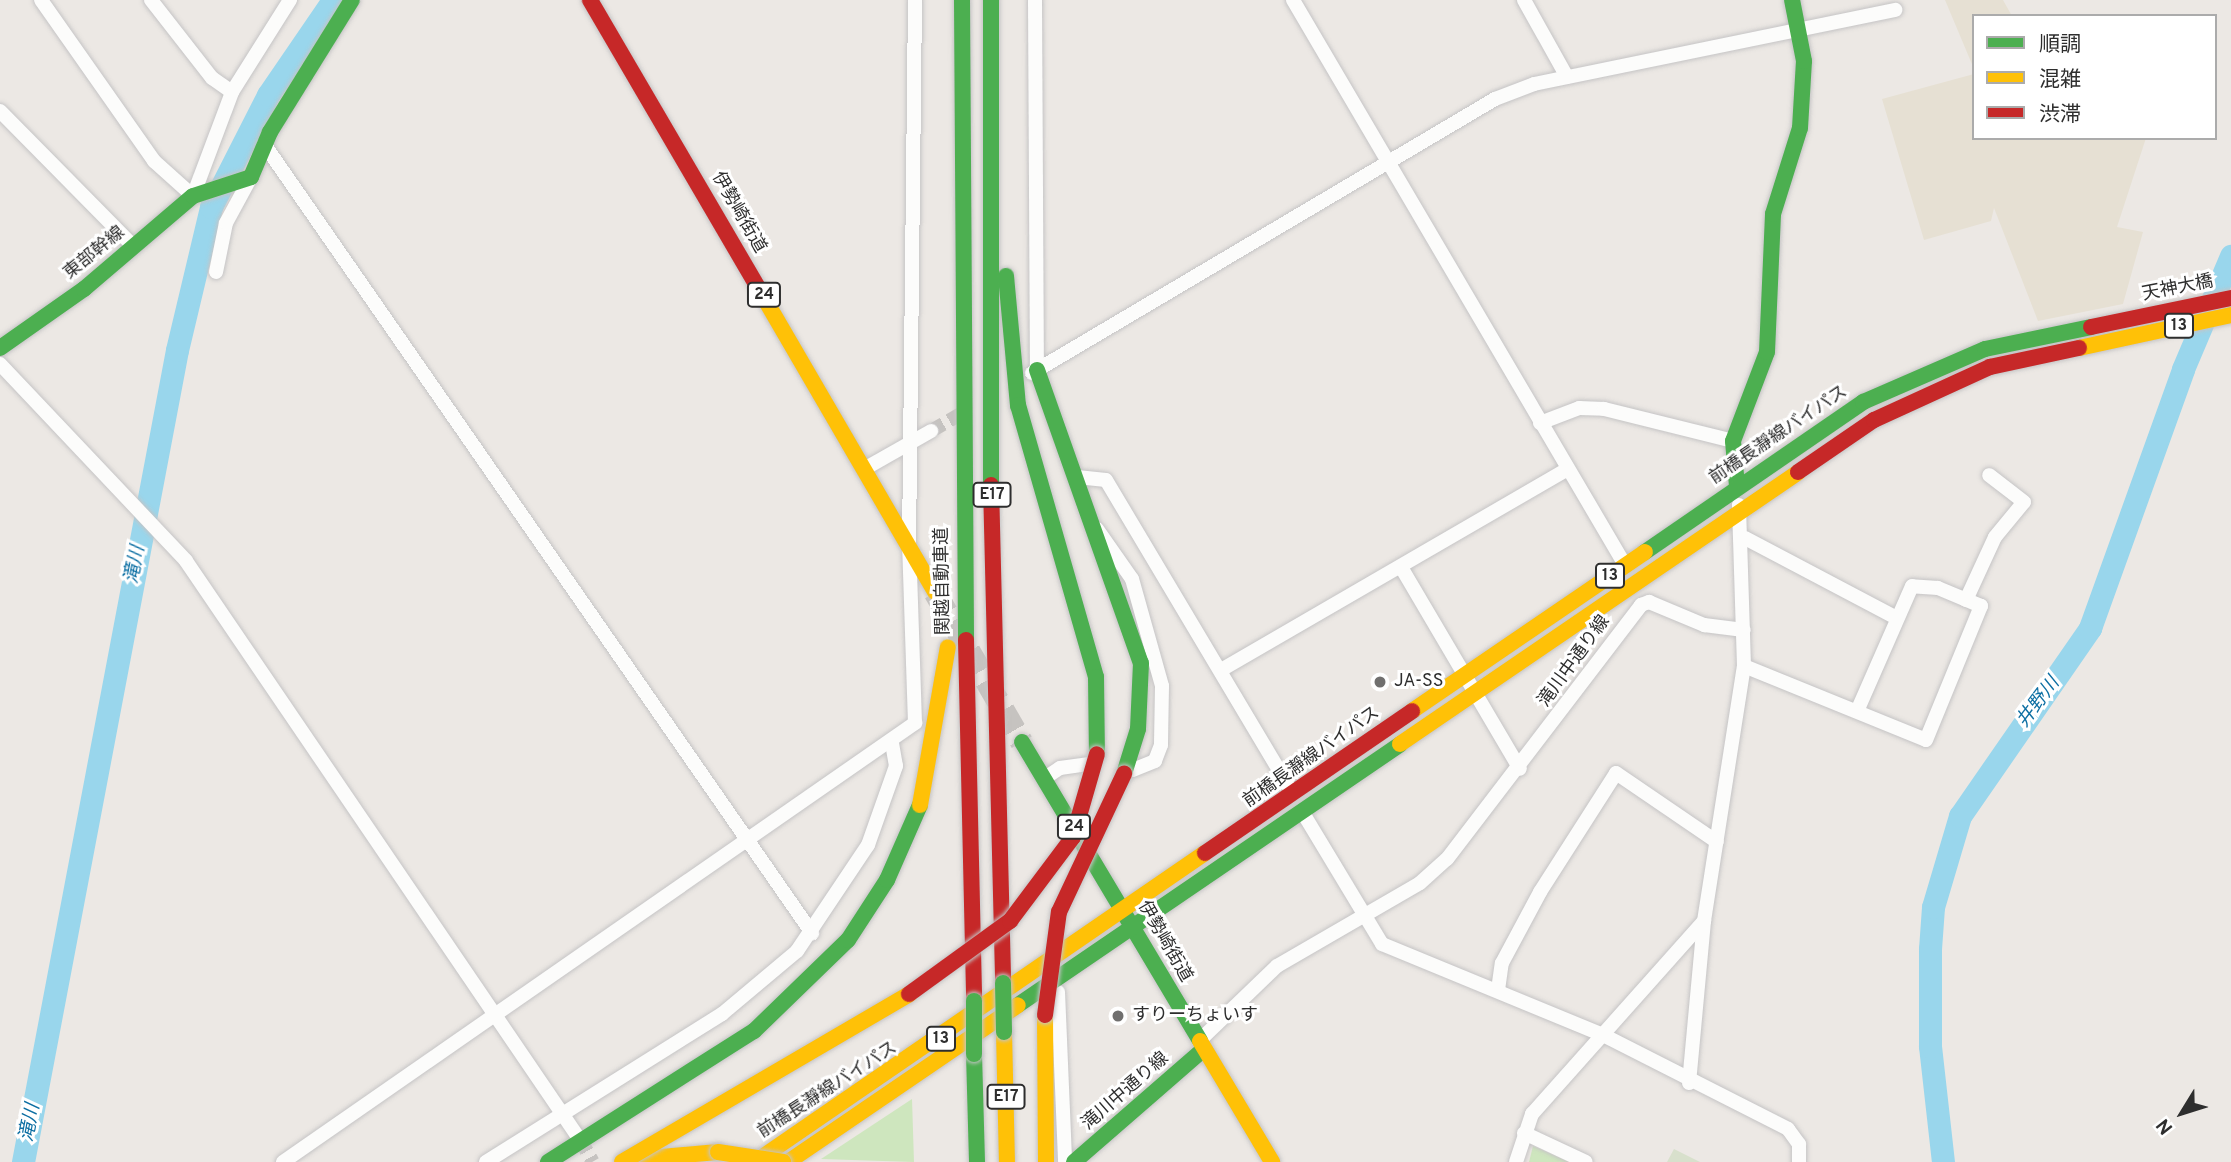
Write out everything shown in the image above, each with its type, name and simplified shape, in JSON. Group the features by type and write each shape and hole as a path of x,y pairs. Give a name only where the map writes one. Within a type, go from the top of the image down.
{"main road":[{"path":"245,179 352,0"},
{"name":"伊勢崎街道","path":"590,0 866,468 935,592"},
{"name":"関越自動車道","path":"962,0 960,338 967,909 974,1001 976,1162"},
{"path":"1737,486 1732,441 1767,352 1773,214 1800,128 1801,31 1792,0"},
{"path":"991,4 1018,405 1087,634 1111,766 1059,912 1045,1015 1046,1162"},
{"name":"E17","path":"991,4 988,341 1007,1162"},
{"name":"東部幹線","path":"0,348 134,247 193,196 212,186 245,179"},
{"name":"天神大橋","path":"2132,318 2231,298"},
{"name":"天神大橋","path":"2126,336 2231,315"},
{"name":"前橋長瀞線バイパス","path":"755,1162 1124,912 1737,486 1863,402 1948,362 2132,318"},
{"name":"前橋長瀞線バイパス","path":"786,1162 1135,929 1740,508 1862,427 1953,380 2126,336"},
{"path":"548,1162 780,1011 848,940 902,849 928,786 947,671 947,418 960,338"},
{"path":"620,1162 987,941 1024,908 1059,862 1085,804 1138,729 1141,663 1097,530 1033,372"},
{"name":"伊勢崎街道","path":"1022,742 1272,1162"},
{"name":"滝川中通り線","path":"1074,1162 1201,1046"},
{"path":"620,1162 718,1152 786,1162"}],"street":[{"path":"41,0 154,161 193,196 232,92 290,0"},
{"path":"150,0 212,78 232,92"},
{"path":"283,1162 892,743 915,723 909,545 915,0"},
{"path":"1033,372 1035,0"},
{"path":"1293,0 1625,565"},
{"path":"1524,0 1567,77"},
{"path":"1033,372 1496,99 1567,77 1896,10"},
{"path":"0,111 134,247"},
{"path":"264,144 812,933"},
{"path":"216,272 226,223 245,179"},
{"path":"0,364 160,528 565,1113 576,1134"},
{"path":"1540,423 1579,408 1604,409 1732,441"},
{"path":"866,468 931,431"},
{"path":"1221,670 1568,470"},
{"path":"1966,600 1995,537 2024,502 1989,474"},
{"path":"1077,477 1105,480 1293,794"},
{"path":"1689,1083 1704,921 1744,666 1745,538 1737,486"},
{"path":"1045,778 1060,768 1155,761 1161,745 1162,686 1132,579 1118,550 1097,530"},
{"path":"1745,538 1897,618"},
{"path":"1401,567 1520,769"},
{"path":"1744,666 1858,707 1930,738 1983,611 1938,588 1912,586 1858,707"},
{"name":"滝川中通り線","path":"1201,1046 1277,966 1420,883 1447,859 1520,769 1641,605 1649,602 1704,625 1744,630"},
{"path":"486,1162 722,1014 812,933 868,845 897,766 892,743"},
{"path":"1498,990 1502,963 1540,892 1616,772 1717,842"},
{"path":"1303,813 1382,944 1605,1036 1689,1083 1788,1129 1799,1144 1799,1162"},
{"path":"1516,1162 1532,1114 1605,1036 1704,921"},
{"path":"1058,992 1065,1162"},
{"path":"1524,1133 1586,1162"}],"shaded area":[{"path":"1945,0 2003,0 2011,14 1972,14 1972,64"},
{"path":"1972,75 1972,140 2145,140 2117,227 2143,232 2123,304 2038,321 1994,208 1991,221 1924,240 1882,99"}],"green space":[{"path":"912,1099 914,1162 821,1159"},
{"path":"1533,1146 1569,1162 1529,1162"},
{"path":"1674,1149 1700,1162 1667,1162"}],"waterway":[{"name":"滝川","path":"23,1162 177,350 211,207 268,95 333,0"},
{"name":"井野川","path":"1943,1162 1930,1046 1930,949 1933,907 1960,816 2090,628 2183,369 2231,256"}],"tunnel":[{"path":"931,431 966,411"},
{"path":"935,592 1022,742"},
{"path":"580,1139 593,1162"}],"traffic: fast":[{"path":"0,348 84,289 193,196 251,177 270,132 352,0"},
{"path":"962,0 966,640"},
{"path":"991,0 991,485"},
{"path":"1737,486 1733,441 1767,352 1773,214 1800,128 1804,61 1792,0"},
{"path":"1006,276 1018,405 1096,677 1097,754"},
{"path":"1645,552 1863,402 1985,349 2091,327"},
{"path":"1037,370 1141,663 1138,729 1124,774"},
{"path":"1022,742 1200,1041"},
{"path":"1018,1005 1400,744"},
{"path":"548,1162 754,1031 848,940 887,880 920,805"},
{"path":"1003,983 1004,1032"},
{"path":"974,1001 974,1054"},
{"path":"1074,1162 1203,1050"},
{"path":"974,1054 977,1162"}],"traffic: slow":[{"path":"760,291 935,592"},
{"path":"2079,348 2231,315"},
{"path":"1400,744 1798,472"},
{"path":"1412,711 1645,552"},
{"path":"920,805 948,647"},
{"path":"755,1162 1205,853"},
{"path":"622,1162 909,994"},
{"path":"788,1162 1018,1005"},
{"path":"1045,1015 1046,1162"},
{"path":"1004,1032 1007,1162"},
{"path":"1200,1041 1272,1162"},
{"path":"627,1160 718,1152"},
{"path":"718,1152 783,1162"}],"traffic: jam":[{"path":"590,0 760,291"},
{"path":"2091,327 2231,298"},
{"path":"1798,472 1874,420 1990,367 2079,348"},
{"path":"991,485 1003,983"},
{"path":"966,640 974,1001"},
{"path":"1205,853 1412,711"},
{"path":"909,994 1010,921 1073,837 1097,754"},
{"path":"1045,1015 1059,912 1124,774"}],"place":[{"name":"JA-SS","path":"1380,682"},
{"name":"すりーちょいす","path":"1118,1016"}]}
